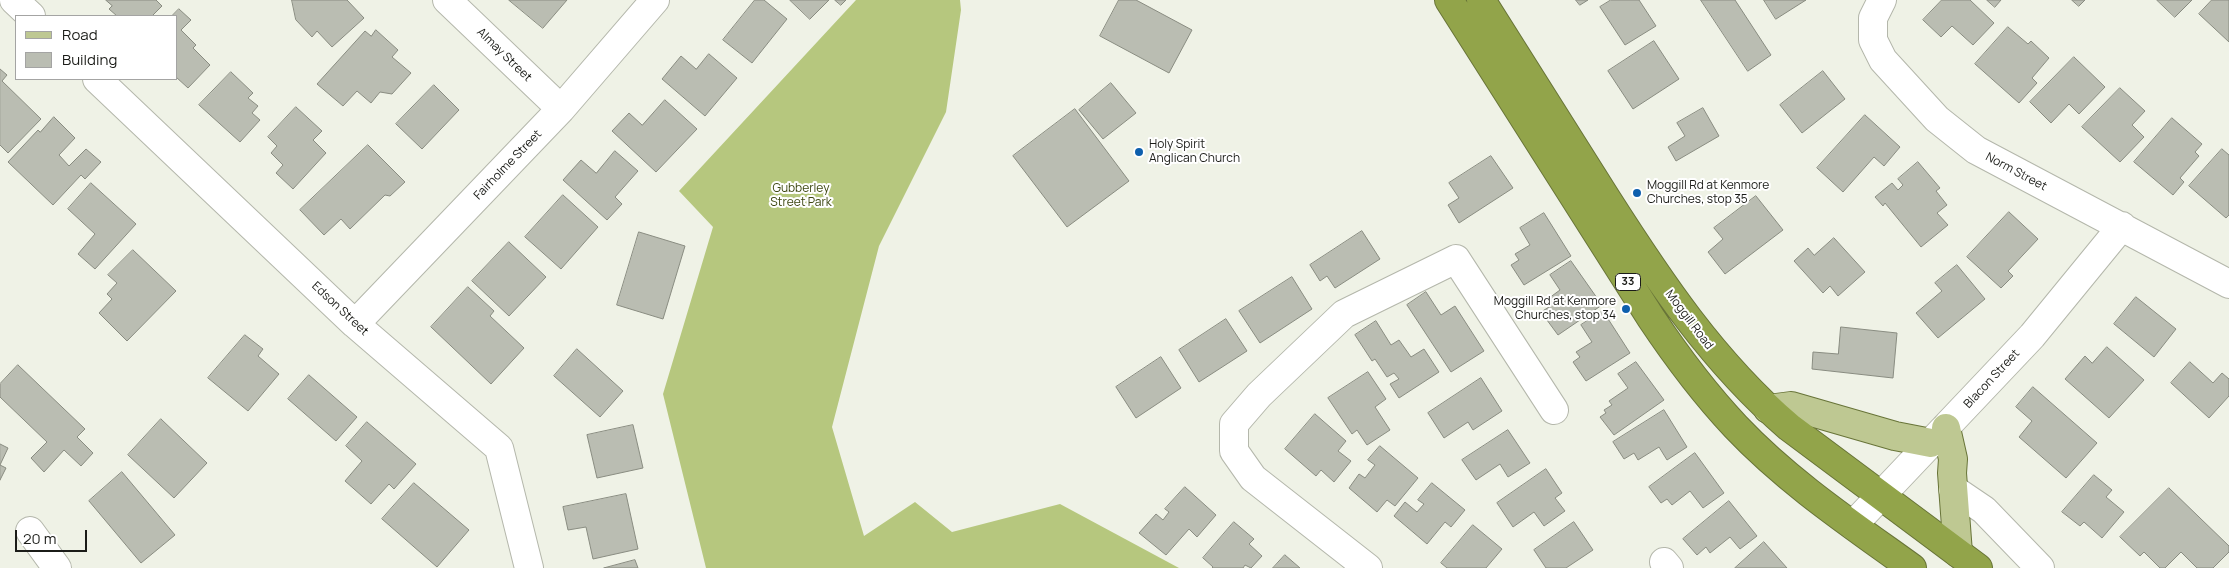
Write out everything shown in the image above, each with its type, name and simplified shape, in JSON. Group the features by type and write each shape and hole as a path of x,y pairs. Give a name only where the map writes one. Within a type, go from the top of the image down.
{"highway":[{"name":"33","path":"1450,0 1566,187 1681,362 1737,428 1778,466 1853,525 1912,568"},
{"name":"Moggill Road","path":"1480,0 1667,292 1715,355 1768,409 1968,561"}],"main road":[{"path":"1768,409 1791,406 1900,437 1939,436 1953,459 1953,489 1968,561"}],"street":[{"path":"14,0 30,15"},
{"name":"Almay Street","path":"447,0 561,109"},
{"name":"Fairholme Street","path":"355,324 561,109 655,0"},
{"name":"Norm Street","path":"1882,0 1873,18 1873,40 1883,60 1937,119 1976,150 2018,174 2122,226 2229,284"},
{"name":"Edson Street","path":"98,80 355,324 499,448 529,568"},
{"name":"Blacon Street","path":"1853,525 2032,336 2122,226"},
{"path":"1368,568 1254,478 1234,451 1234,424 1259,395 1344,314 1456,260 1554,410"},
{"path":"1953,489 1984,510 2040,568"},
{"path":"30,531 57,568"}],"green space":[{"name":"Gubberley Street Park","path":"856,0 960,0 961,10 946,112 879,246 832,427 864,536 915,502 952,532 1060,504 1179,568 706,568 663,394 713,227 679,191"}],"building":[{"path":"106,0 156,0 162,6 153,15 116,15 109,9 112,6"},
{"path":"292,0 347,0 364,18 332,47 317,31 312,37 296,20"},
{"path":"509,0 567,0 543,28"},
{"path":"755,0 764,0 787,19 752,63 723,40"},
{"path":"790,0 829,0 810,19"},
{"path":"835,0 846,0 841,5"},
{"path":"1119,0 1136,0 1192,30 1169,73 1100,36"},
{"path":"1576,0 1588,0 1580,5"},
{"path":"1611,0 1639,0 1656,26 1625,45 1600,7"},
{"path":"1701,0 1735,0 1771,55 1748,71"},
{"path":"1764,0 1806,0 1776,19"},
{"path":"1942,0 1970,0 1994,23 1973,45 1952,26 1941,37 1923,20"},
{"path":"1987,0 2001,0 1995,7"},
{"path":"2072,0 2085,0 2079,6"},
{"path":"2157,0 2192,0 2175,17"},
{"path":"2212,0 2229,0 2229,42 2199,14"},
{"path":"179,9 191,20 181,30 196,45 193,48 210,65 188,88 178,79 178,15 173,15"},
{"path":"2008,27 2028,44 2031,41 2049,58 2032,78 2037,83 2019,103 1975,64"},
{"path":"376,30 398,50 392,57 411,73 392,94 380,92 371,103 357,91 343,106 317,84 365,31 371,36"},
{"path":"1654,41 1679,79 1633,109 1608,71"},
{"path":"709,54 737,78 705,116 662,79 681,56 696,69"},
{"path":"2074,57 2105,87 2079,114 2069,104 2051,123 2030,102"},
{"path":"0,69 7,75 2,81 41,119 8,153 0,145"},
{"path":"1823,71 1845,99 1802,133 1780,105"},
{"path":"231,72 253,93 248,98 258,106 252,113 260,120 240,142 199,105"},
{"path":"1111,83 1136,113 1103,139 1079,110"},
{"path":"434,85 459,110 422,149 396,124"},
{"path":"2120,88 2145,111 2132,125 2144,137 2120,162 2082,127"},
{"path":"665,100 697,129 656,172 612,131 629,113 642,125"},
{"path":"296,107 322,131 313,140 326,153 293,189 276,173 283,165 271,153 277,146 268,137"},
{"path":"1703,108 1719,136 1676,161 1668,147 1685,136 1677,123"},
{"path":"1075,109 1129,181 1067,227 1013,156"},
{"path":"1865,115 1900,147 1884,166 1874,157 1843,192 1817,168"},
{"path":"54,117 75,138 59,155 69,166 86,149 101,162 85,179 81,175 53,205 8,162 38,130 40,132"},
{"path":"2172,118 2202,144 2195,152 2199,156 2180,178 2184,182 2173,195 2134,162"},
{"path":"368,145 405,182 390,196 385,195 350,229 341,219 324,235 300,210"},
{"path":"2222,149 2229,155 2229,215 2226,218 2189,186"},
{"path":"615,151 638,171 615,197 622,204 607,220 563,180 581,160 596,173"},
{"path":"1491,156 1513,188 1459,223 1448,205 1459,198 1449,183"},
{"path":"1918,162 1940,188 1936,191 1947,205 1937,213 1948,225 1921,247 1885,203 1883,206 1875,197 1892,183 1898,190 1903,185 1898,179"},
{"path":"91,183 136,224 95,269 78,254 95,234 68,209"},
{"path":"563,195 598,227 561,269 525,237"},
{"path":"1756,196 1783,230 1725,274 1708,252 1723,239 1714,228"},
{"path":"2009,212 2038,239 2008,271 2013,276 2001,288 1967,257"},
{"path":"1544,213 1571,256 1524,285 1511,265 1519,260 1515,254 1530,245 1520,228"},
{"path":"1362,231 1380,259 1335,288 1327,276 1320,281 1310,265"},
{"path":"639,232 685,246 663,319 617,305"},
{"path":"1834,238 1865,272 1838,296 1830,286 1823,293 1794,261 1808,248 1814,255"},
{"path":"509,242 546,277 509,316 472,281"},
{"path":"133,250 176,291 127,341 99,313 112,299 107,294 117,283 108,275"},
{"path":"1571,261 1602,305 1558,335 1541,312 1549,307 1545,301 1560,290 1550,275"},
{"path":"1957,265 1985,299 1938,338 1916,313 1942,291 1935,283"},
{"path":"1292,277 1312,309 1260,343 1239,311"},
{"path":"468,287 494,311 490,316 524,348 491,384 431,327"},
{"path":"1426,292 1441,315 1455,306 1484,351 1451,372 1407,305"},
{"path":"2136,297 2176,329 2154,357 2114,324"},
{"path":"1603,311 1630,353 1586,381 1573,362 1580,357 1576,352 1592,342 1581,325"},
{"path":"1226,319 1247,351 1199,382 1179,350"},
{"path":"1376,321 1391,345 1399,340 1411,357 1424,349 1439,372 1399,398 1390,384 1399,379 1394,373 1387,377 1375,359 1372,361 1355,335"},
{"path":"1841,327 1897,333 1893,378 1812,369 1813,352 1838,354"},
{"path":"245,335 263,349 258,356 279,374 248,411 208,378"},
{"path":"2107,347 2144,380 2109,418 2065,379 2085,356 2092,363"},
{"path":"577,349 623,391 600,417 554,376"},
{"path":"1161,357 1181,388 1136,418 1116,387"},
{"path":"1636,362 1664,400 1614,435 1600,417 1606,413 1604,410 1612,405 1609,401 1628,388 1618,374"},
{"path":"2190,362 2213,383 2222,373 2229,379 2229,396 2209,418 2171,383"},
{"path":"18,365 85,429 77,437 93,453 81,466 64,450 44,472 31,458 47,442 0,397 0,384"},
{"path":"1368,372 1386,399 1375,407 1390,430 1367,445 1357,430 1352,434 1328,398"},
{"path":"309,375 357,417 336,441 288,399"},
{"path":"1481,378 1502,411 1473,430 1468,422 1444,438 1428,413"},
{"path":"2033,387 2097,443 2066,478 2019,437 2032,421 2016,407"},
{"path":"1664,410 1687,447 1667,460 1659,447 1638,460 1634,453 1624,459 1613,442"},
{"path":"1315,414 1346,441 1338,451 1351,461 1334,482 1321,470 1316,476 1285,449"},
{"path":"161,419 207,463 174,498 128,455"},
{"path":"367,422 416,464 394,489 389,484 371,504 345,481 362,461 346,446"},
{"path":"633,425 643,468 597,478 587,435"},
{"path":"1508,430 1530,463 1508,477 1500,464 1476,480 1462,460"},
{"path":"0,444 8,448 0,465"},
{"path":"1380,446 1418,478 1395,506 1387,500 1377,512 1349,488 1359,474 1365,478 1375,465 1368,460"},
{"path":"1695,453 1724,493 1703,508 1690,491 1672,505 1667,499 1661,503 1649,487"},
{"path":"0,465 6,468 0,480"},
{"path":"1546,469 1562,493 1555,498 1565,511 1544,526 1534,512 1513,527 1497,503"},
{"path":"122,472 175,535 141,563 89,501"},
{"path":"2094,475 2112,490 2106,497 2124,512 2102,538 2084,522 2080,526 2062,512"},
{"path":"414,483 469,530 437,567 382,519"},
{"path":"1432,483 1465,510 1451,527 1445,522 1427,544 1394,516 1405,502 1417,512 1424,504 1418,500"},
{"path":"1185,487 1216,515 1197,537 1189,529 1166,555 1139,533 1156,514 1163,520 1169,512 1165,509"},
{"path":"2169,488 2229,546 2229,552 2213,568 2197,568 2181,552 2165,568 2160,568 2144,552 2140,556 2120,537"},
{"path":"626,494 638,549 593,559 586,527 568,530 563,507"},
{"path":"1729,501 1757,536 1740,549 1730,537 1710,553 1706,547 1697,555 1683,539"},
{"path":"1234,522 1254,539 1249,544 1262,556 1251,568 1245,565 1243,568 1212,568 1203,558"},
{"path":"1574,522 1593,550 1566,568 1546,568 1534,550"},
{"path":"1473,525 1502,549 1486,568 1447,568 1441,563"},
{"path":"1764,542 1787,568 1735,568"},
{"path":"1285,555 1300,568 1273,568"},
{"path":"635,560 638,568 604,568"}],"place":[{"name":"Holy Spirit Anglican Church","path":"1139,152"},
{"name":"Moggill Rd at Kenmore Churches, stop 35","path":"1637,193"},
{"name":"Moggill Rd at Kenmore Churches, stop 34","path":"1626,309"}]}
